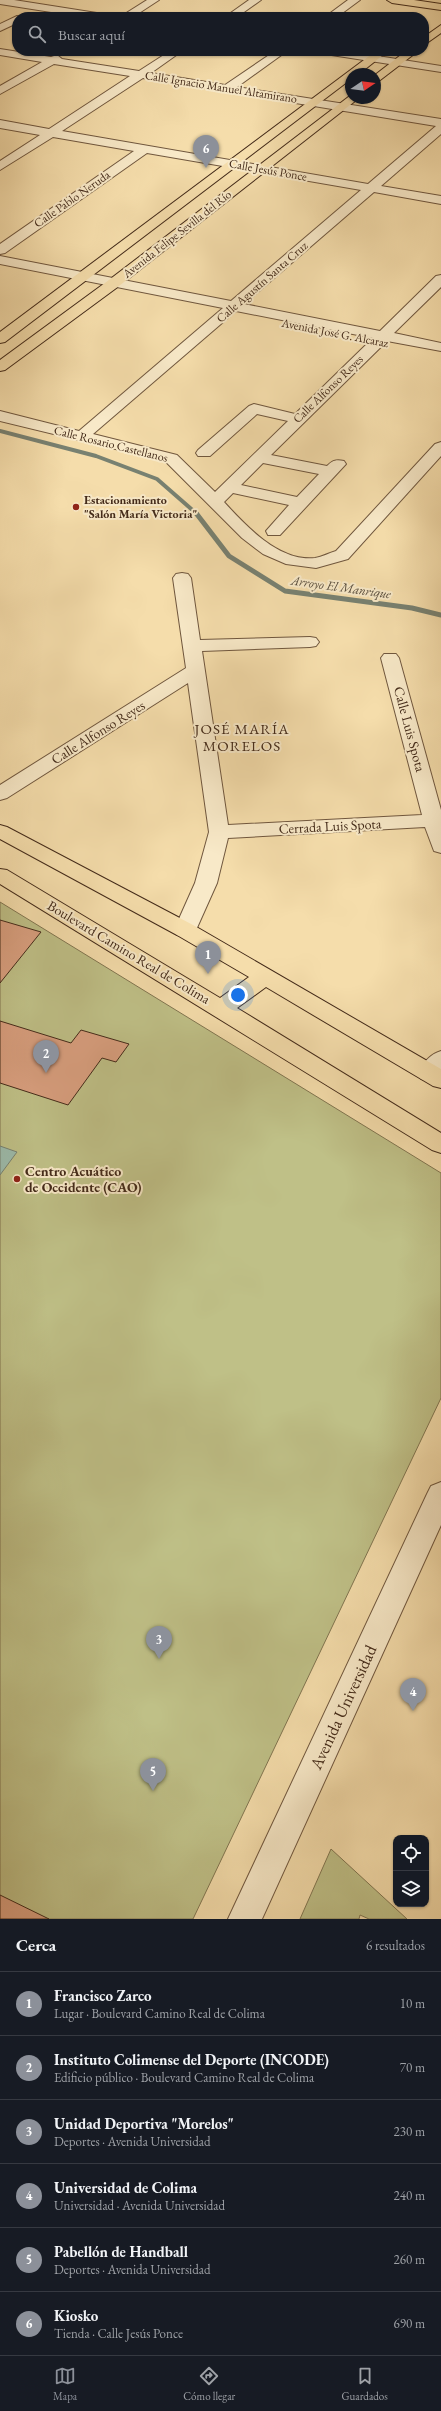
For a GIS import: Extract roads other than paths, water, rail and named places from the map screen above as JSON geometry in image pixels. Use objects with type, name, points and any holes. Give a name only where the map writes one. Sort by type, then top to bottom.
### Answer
[{"type":"main road","points":[[392,0],[440,4]]},
{"type":"main road","points":[[429,14],[440,4]]},
{"type":"main road","points":[[429,38],[441,28]]},
{"type":"main road","name":"Avenida Felipe Sevilla del Río","points":[[359,68],[376,56]]},
{"type":"main road","points":[[381,76],[407,56]]},
{"type":"main road","name":"Avenida Felipe Sevilla del Río","points":[[0,339],[345,78]]},
{"type":"main road","name":"Avenida Felipe Sevilla del Río","points":[[0,367],[114,283],[345,104]]},
{"type":"main road","points":[[0,832],[185,930],[263,978],[437,1071]]},
{"type":"main road","name":"Boulevard Camino Real de Colima","points":[[0,875],[221,1008],[441,1144]]},
{"type":"main road","points":[[221,1008],[263,978]]},
{"type":"street","points":[[134,12],[154,0]]},
{"type":"street","points":[[238,12],[256,0]]},
{"type":"street","points":[[337,12],[355,0]]},
{"type":"street","points":[[0,1],[70,12]]},
{"type":"street","points":[[29,12],[38,7]]},
{"type":"street","points":[[0,28],[12,22]]},
{"type":"street","name":"Calle Ignacio Manuel Altamirano","points":[[0,52],[12,54]]},
{"type":"street","name":"Calle Ignacio Manuel Altamirano","points":[[26,56],[441,124]]},
{"type":"street","points":[[0,91],[59,56]]},
{"type":"street","points":[[0,166],[169,56]]},
{"type":"street","points":[[228,88],[275,56]]},
{"type":"street","points":[[359,56],[441,69]]},
{"type":"street","name":"Calle Jesús Ponce","points":[[0,124],[441,200]]},
{"type":"street","name":"Calle Agustín Santa Cruz","points":[[82,436],[441,128]]},
{"type":"street","name":"Calle Pablo Neruda","points":[[0,250],[145,149]]},
{"type":"street","name":"Avenida José G. Alcaraz","points":[[0,260],[208,301],[231,309],[380,338],[441,347]]},
{"type":"street","name":"Calle Alfonso Reyes","points":[[216,500],[441,279]]},
{"type":"street","name":"Avenida José G. Alcaraz","points":[[380,338],[441,354]]},
{"type":"street","points":[[204,453],[254,409],[299,418]]},
{"type":"street","name":"Calle Rosario Castellanos","points":[[0,416],[171,458],[188,471],[204,491],[216,500],[238,524],[268,551],[284,559],[305,564],[328,562],[342,555],[441,447]]},
{"type":"street","points":[[259,457],[334,468],[274,532]]},
{"type":"street","points":[[229,487],[301,503]]},
{"type":"street","points":[[182,578],[219,832],[206,883],[185,930]]},
{"type":"street","points":[[192,646],[310,642]]},
{"type":"street","name":"Calle Luis Spota","points":[[390,658],[438,820],[441,847]]},
{"type":"street","name":"Calle Alfonso Reyes","points":[[0,794],[195,670]]},
{"type":"street","name":"Cerrada Luis Spota","points":[[219,832],[438,820]]},
{"type":"street","name":"Avenida Universidad","points":[[245,1919],[441,1494]]},
{"type":"waterway","name":"Arroyo El Manrique","points":[[0,431],[96,456],[157,479],[196,513]]},
{"type":"waterway","name":"Arroyo El Manrique","points":[[196,513],[229,556],[285,591],[412,608],[441,615]]},
{"type":"place","name":"Kiosko","points":[[206,168]]},
{"type":"place","name":"Estacionamiento \"Salón María Victoria\"","points":[[76,507]]},
{"type":"place","name":"Francisco Zarco","points":[[208,974]]},
{"type":"place","name":"Instituto Colimense del Deporte (INCODE)","points":[[46,1073]]},
{"type":"place","name":"Centro Acuático de Occidente (CAO)","points":[[17,1179]]},
{"type":"place","name":"Unidad Deportiva \"Morelos\"","points":[[159,1659]]},
{"type":"place","name":"Universidad de Colima","points":[[413,1711]]},
{"type":"place","name":"Pabellón de Handball","points":[[153,1791]]},
{"type":"district","name":"JOSÉ MARÍA MORELOS","points":[[242,736]]}]
